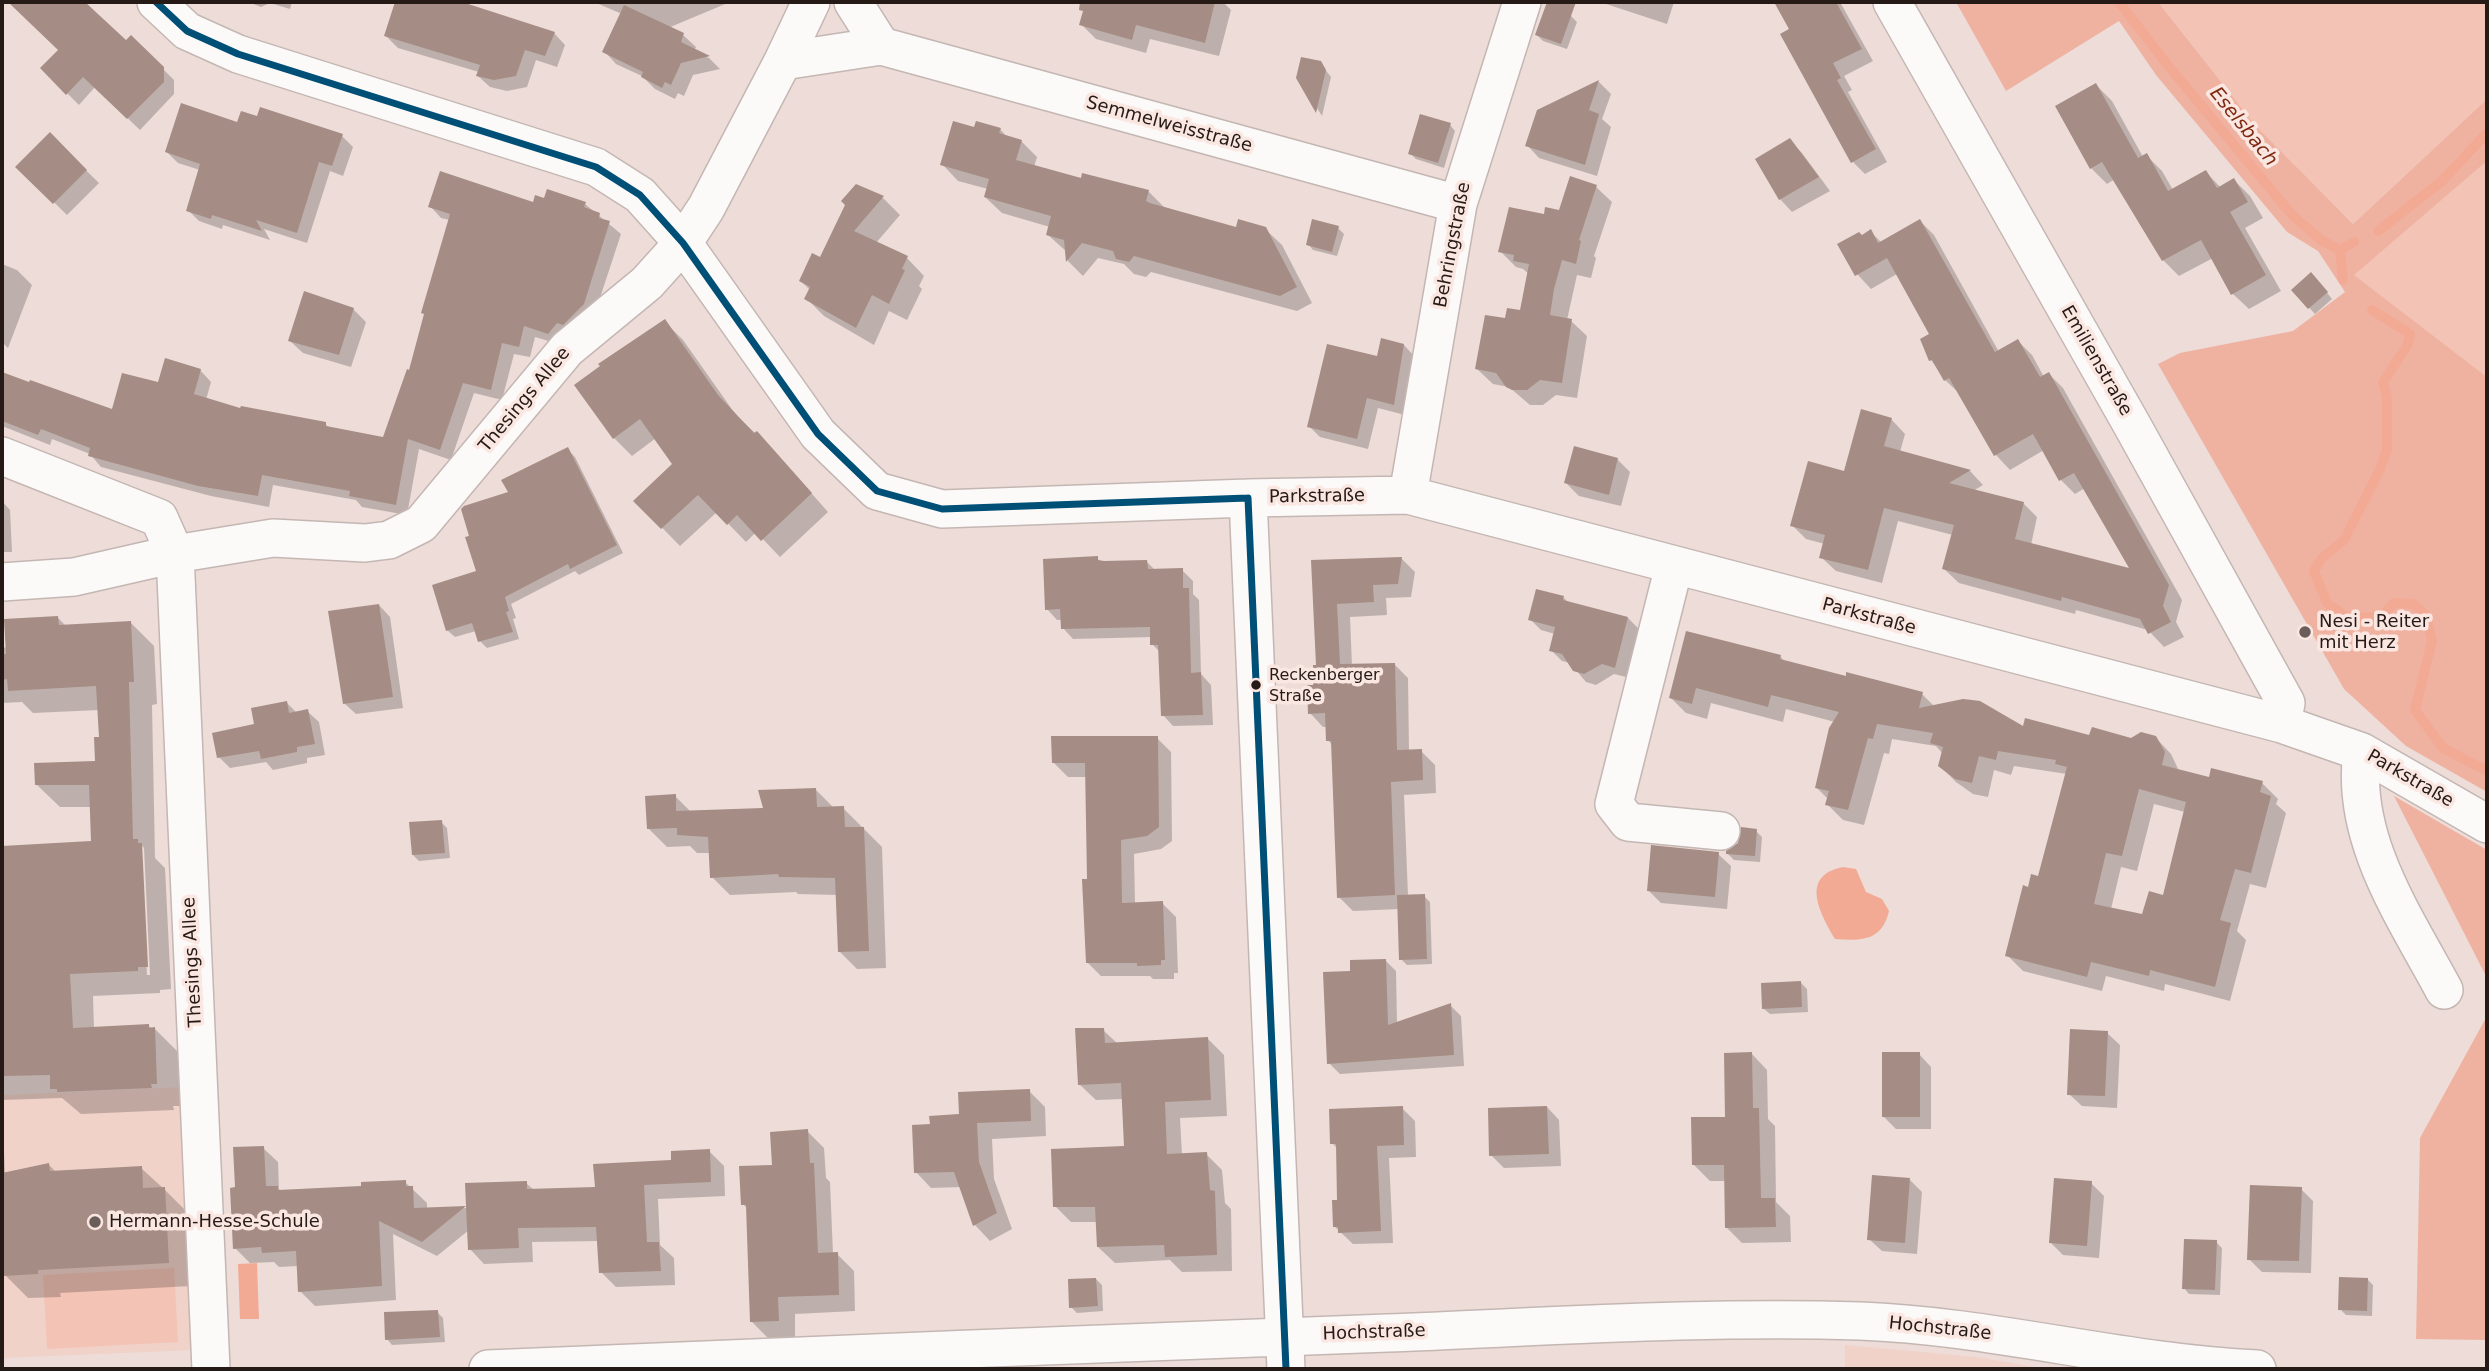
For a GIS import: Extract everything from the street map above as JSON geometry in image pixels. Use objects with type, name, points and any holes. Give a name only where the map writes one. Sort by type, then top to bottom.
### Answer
[{"type":"street","name":"Parkstraße","points":[[156,2],[187,31],[238,54],[596,167],[639,195],[683,243],[818,434],[877,491],[942,509],[1408,495],[2282,724],[2362,752],[2487,824]]},
{"type":"street","name":"Thesings Allee","points":[[2,582],[74,577],[175,554],[273,538],[365,543],[389,540],[421,524],[566,349],[647,283],[683,243],[706,208],[811,2]]},
{"type":"street","points":[[853,2],[881,46]]},
{"type":"street","name":"Behringstraße","points":[[1408,495],[1458,204],[1522,2]]},
{"type":"street","name":"Emilienstraße","points":[[1892,2],[2286,703],[2282,724]]},
{"type":"street","name":"Semmelweisstraße","points":[[783,61],[881,46],[1458,204]]},
{"type":"street","points":[[2,456],[159,518],[175,554]]},
{"type":"street","points":[[1248,498],[1285,1353]]},
{"type":"street","name":"Thesings Allee","points":[[175,554],[211,1369]]},
{"type":"street","points":[[1674,566],[1614,804],[1628,822],[1721,831]]},
{"type":"street","points":[[2362,752],[2359,779],[2363,814],[2378,865],[2444,990]]},
{"type":"street","name":"Hochstraße","points":[[488,1369],[1285,1353],[1773,1319],[1862,1322],[1962,1330],[2165,1365],[2257,1369]]},
{"type":"shaded area","points":[[1956,2],[2158,2],[2256,126],[2353,224],[2487,99],[2487,161],[2354,275],[2487,377],[2487,792],[2406,746],[2344,689],[2158,364],[2180,353],[2293,331],[2345,292],[2318,251],[2287,232],[2156,75],[2119,21],[2006,91]]},
{"type":"shaded area","points":[[2158,2],[2487,2],[2487,99],[2353,224],[2256,126]]},
{"type":"shaded area","points":[[2487,161],[2487,377],[2353,275]]},
{"type":"shaded area","points":[[2394,796],[2487,850],[2487,978]]},
{"type":"shaded area","points":[[1843,867],[1856,869],[1866,892],[1882,899],[1889,911],[1881,928],[1870,937],[1835,939],[1819,907],[1817,887],[1821,878]]},
{"type":"shaded area","points":[[2487,1016],[2487,1340],[2416,1339],[2420,1138]]},
{"type":"shaded area","name":"Hermann-Hesse-Schule","points":[[181,1087],[194,1350],[2,1358],[2,1095]]},
{"type":"shaded area","points":[[257,1263],[259,1319],[240,1319],[238,1264]]},
{"type":"shaded area","points":[[174,1268],[178,1342],[47,1349],[43,1275]]},
{"type":"shaded area","points":[[1845,1345],[1976,1357],[2047,1369],[1845,1369]]},
{"type":"building","points":[[8,2],[85,2],[126,40],[131,35],[164,67],[164,82],[127,119],[83,77],[66,95],[40,68],[58,50]]},
{"type":"building","points":[[395,2],[462,2],[555,32],[545,56],[525,50],[516,76],[494,80],[476,76],[480,65],[384,36]]},
{"type":"building","points":[[1080,2],[1215,2],[1205,43],[1136,25],[1132,40],[1079,25],[1083,11],[1079,10]]},
{"type":"building","points":[[1547,2],[1576,2],[1561,44],[1535,35]]},
{"type":"building","points":[[1774,2],[1836,2],[1862,49],[1833,63],[1841,78],[1837,80],[1876,149],[1851,163],[1780,34],[1789,29]]},
{"type":"building","points":[[624,5],[684,33],[681,42],[710,56],[681,63],[671,85],[665,82],[662,88],[641,77],[643,72],[602,52]]},
{"type":"building","points":[[1301,57],[1321,61],[1326,70],[1316,113],[1296,78]]},
{"type":"building","points":[[1599,80],[1589,110],[1599,114],[1585,165],[1525,146],[1537,110]]},
{"type":"building","points":[[2096,83],[2138,158],[2147,153],[2168,191],[2206,170],[2217,188],[2234,178],[2248,202],[2230,212],[2266,275],[2231,295],[2201,240],[2162,261],[2102,162],[2090,169],[2055,106]]},
{"type":"building","points":[[181,103],[237,122],[241,111],[257,116],[260,107],[343,134],[332,166],[319,162],[297,233],[256,220],[262,231],[212,215],[211,219],[186,211],[200,164],[165,152]]},
{"type":"building","points":[[1420,114],[1451,123],[1438,163],[1408,154]]},
{"type":"building","points":[[953,121],[974,127],[976,121],[1001,128],[999,133],[1022,140],[1016,160],[1081,178],[1082,173],[1149,190],[1146,201],[1150,203],[1236,227],[1238,219],[1266,227],[1297,287],[1280,296],[1134,256],[1129,262],[1116,259],[1113,251],[1082,243],[1066,262],[1064,240],[1046,235],[1051,216],[984,197],[989,179],[940,165]]},
{"type":"building","points":[[50,132],[87,170],[53,204],[15,167]]},
{"type":"building","points":[[1790,138],[1819,177],[1779,200],[1755,159]]},
{"type":"building","points":[[440,171],[533,202],[535,195],[544,198],[547,189],[586,202],[584,207],[600,213],[599,218],[610,221],[584,304],[563,325],[557,323],[548,334],[524,326],[519,347],[502,343],[491,390],[463,383],[440,450],[408,439],[396,505],[349,496],[350,491],[262,475],[258,496],[198,486],[88,456],[90,448],[41,429],[38,435],[2,421],[2,372],[112,409],[122,373],[158,382],[165,358],[201,369],[194,394],[240,408],[241,406],[326,422],[326,426],[383,437],[407,369],[409,370],[424,314],[421,313],[450,214],[428,207]]},
{"type":"building","points":[[1570,176],[1597,185],[1579,240],[1581,241],[1576,264],[1562,260],[1554,289],[1550,315],[1572,319],[1562,383],[1540,380],[1527,390],[1512,390],[1506,387],[1496,373],[1475,369],[1485,315],[1505,318],[1507,308],[1520,310],[1529,264],[1513,261],[1514,255],[1498,252],[1509,207],[1544,214],[1545,207],[1559,210]]},
{"type":"building","points":[[856,184],[884,196],[854,231],[908,256],[902,269],[905,270],[889,304],[872,295],[856,328],[804,299],[810,287],[799,281],[812,253],[820,257],[845,205],[841,201]]},
{"type":"building","points":[[1312,219],[1339,226],[1332,252],[1306,245]]},
{"type":"building","points":[[1920,219],[1995,352],[2018,339],[2040,377],[2049,372],[2169,585],[2163,606],[2171,622],[2148,634],[2140,619],[2062,597],[2061,601],[1942,569],[1954,525],[1884,508],[1868,570],[1819,558],[1825,535],[1790,526],[1808,461],[1844,471],[1861,409],[1892,418],[1884,446],[1971,470],[1949,483],[2024,502],[2015,539],[2129,568],[2074,473],[2059,481],[2033,434],[1994,456],[1949,378],[1944,381],[1932,360],[1929,361],[1920,339],[1929,334],[1887,258],[1855,276],[1837,244],[1871,229],[1878,243]]},
{"type":"building","points":[[2311,272],[2328,292],[2308,309],[2291,290]]},
{"type":"building","points":[[304,291],[354,308],[339,355],[288,341]]},
{"type":"building","points":[[665,319],[718,395],[754,433],[757,431],[812,493],[761,541],[737,515],[727,525],[698,495],[661,529],[633,501],[672,464],[640,419],[613,439],[574,385],[600,366],[598,364]]},
{"type":"building","points":[[1381,338],[1404,344],[1394,405],[1367,398],[1357,439],[1307,427],[1327,344],[1377,356]]},
{"type":"building","points":[[1574,446],[1618,458],[1609,495],[1564,483]]},
{"type":"building","points":[[568,447],[617,545],[570,569],[568,564],[505,597],[509,611],[506,612],[513,632],[478,642],[472,623],[446,631],[432,585],[476,571],[465,537],[469,536],[461,509],[508,492],[501,480]]},
{"type":"building","points":[[1098,556],[1098,560],[1104,561],[1147,560],[1148,569],[1183,568],[1183,588],[1189,588],[1191,673],[1201,672],[1203,715],[1161,716],[1158,645],[1150,645],[1150,627],[1061,629],[1060,609],[1045,610],[1043,559]]},
{"type":"building","points":[[1402,557],[1398,584],[1373,585],[1374,602],[1337,604],[1340,664],[1395,663],[1397,750],[1422,749],[1423,780],[1391,782],[1395,895],[1337,898],[1331,741],[1326,741],[1325,713],[1308,714],[1307,685],[1313,685],[1313,665],[1316,665],[1311,560]]},
{"type":"building","points":[[1536,589],[1564,596],[1563,600],[1628,617],[1615,668],[1602,664],[1584,674],[1573,671],[1562,654],[1549,651],[1555,627],[1528,620]]},
{"type":"building","points":[[379,604],[393,697],[343,704],[328,611]]},
{"type":"building","points":[[58,616],[59,625],[131,621],[134,682],[129,682],[133,839],[142,843],[148,967],[138,967],[138,971],[70,974],[73,1028],[149,1024],[149,1028],[155,1027],[157,1084],[151,1084],[152,1088],[57,1092],[57,1089],[50,1089],[50,1075],[4,1076],[2,1073],[2,846],[91,841],[89,785],[35,785],[34,763],[95,761],[94,737],[99,737],[96,686],[8,691],[7,679],[2,680],[2,654],[6,654],[4,619]]},
{"type":"building","points":[[1686,631],[1781,655],[1780,659],[1846,676],[1846,672],[1923,692],[1919,708],[1963,699],[1980,701],[2023,726],[2025,718],[2089,735],[2092,727],[2131,738],[2141,732],[2156,736],[2165,752],[2162,765],[2209,777],[2211,768],[2263,781],[2260,792],[2271,796],[2251,873],[2235,869],[2220,920],[2231,923],[2215,987],[2150,970],[2149,976],[2091,962],[2087,977],[2005,956],[2023,885],[2028,887],[2031,874],[2038,876],[2067,767],[2055,764],[2056,760],[1998,751],[1996,760],[1979,756],[1972,783],[1955,779],[1938,766],[1943,747],[1930,743],[1933,733],[1877,724],[1873,739],[1868,738],[1848,810],[1825,805],[1829,791],[1815,788],[1829,728],[1839,712],[1771,695],[1768,707],[1696,688],[1692,704],[1669,698]],"holes":[[[2139,789],[2186,802],[2163,895],[2149,891],[2142,914],[2094,904],[2106,853],[2122,856]]]},
{"type":"building","points":[[287,701],[289,713],[308,709],[315,744],[297,747],[297,752],[261,759],[259,751],[217,758],[212,733],[254,724],[251,708]]},
{"type":"building","points":[[1051,736],[1158,736],[1159,827],[1147,836],[1121,840],[1122,903],[1163,901],[1165,960],[1161,960],[1161,965],[1086,963],[1082,879],[1087,879],[1085,763],[1052,763]]},
{"type":"building","points":[[816,788],[817,807],[844,806],[845,827],[864,827],[869,951],[838,952],[835,878],[779,877],[778,874],[710,878],[708,837],[677,835],[677,828],[647,829],[645,796],[676,794],[676,811],[763,808],[758,790]]},
{"type":"building","points":[[442,820],[445,853],[412,855],[409,822]]},
{"type":"building","points":[[1741,827],[1757,829],[1755,856],[1726,854],[1726,851],[1738,843]]},
{"type":"building","points":[[1651,845],[1719,852],[1715,897],[1647,891]]},
{"type":"building","points":[[1425,894],[1427,959],[1399,960],[1397,895]]},
{"type":"building","points":[[1386,959],[1388,1025],[1451,1003],[1454,1055],[1327,1064],[1323,972],[1350,971],[1350,960]]},
{"type":"building","points":[[1801,981],[1802,1007],[1762,1009],[1761,983]]},
{"type":"building","points":[[1075,1028],[1104,1028],[1105,1043],[1208,1037],[1211,1100],[1165,1102],[1167,1154],[1207,1152],[1210,1190],[1215,1191],[1217,1255],[1165,1257],[1164,1245],[1097,1247],[1095,1207],[1053,1207],[1051,1149],[1124,1146],[1121,1083],[1078,1085]]},
{"type":"building","points":[[2070,1029],[2108,1031],[2105,1096],[2067,1095]]},
{"type":"building","points":[[1752,1052],[1753,1108],[1759,1108],[1761,1198],[1775,1198],[1776,1227],[1725,1228],[1724,1165],[1692,1165],[1691,1117],[1725,1117],[1724,1053]]},
{"type":"building","points":[[1882,1052],[1920,1052],[1920,1117],[1882,1117]]},
{"type":"building","points":[[1030,1089],[1031,1121],[977,1123],[979,1162],[997,1213],[973,1226],[954,1172],[914,1173],[912,1125],[930,1124],[929,1116],[959,1114],[958,1092]]},
{"type":"building","points":[[1403,1106],[1404,1145],[1377,1146],[1381,1231],[1338,1233],[1338,1227],[1333,1227],[1332,1200],[1337,1200],[1336,1144],[1330,1144],[1329,1109]]},
{"type":"building","points":[[1547,1106],[1549,1154],[1489,1156],[1488,1108]]},
{"type":"building","points":[[808,1129],[810,1163],[814,1163],[818,1253],[838,1252],[839,1295],[778,1297],[779,1321],[750,1322],[746,1205],[741,1205],[739,1166],[772,1165],[770,1132]]},
{"type":"building","points":[[264,1146],[266,1186],[278,1186],[278,1190],[361,1186],[361,1182],[406,1180],[406,1186],[413,1186],[414,1208],[466,1206],[422,1242],[379,1221],[382,1286],[298,1292],[296,1251],[262,1253],[261,1247],[233,1249],[230,1188],[235,1187],[233,1147]]},
{"type":"building","points":[[710,1149],[711,1182],[644,1185],[647,1242],[659,1242],[661,1271],[599,1273],[596,1227],[518,1228],[519,1248],[468,1250],[465,1183],[527,1181],[527,1189],[595,1187],[593,1164],[671,1160],[671,1151]]},
{"type":"building","points":[[49,1163],[50,1171],[142,1166],[143,1188],[165,1187],[169,1263],[38,1270],[38,1274],[3,1276],[2,1173]]},
{"type":"building","points":[[1872,1175],[1910,1178],[1905,1243],[1867,1240]]},
{"type":"building","points":[[2054,1178],[2092,1181],[2087,1246],[2049,1243]]},
{"type":"building","points":[[2250,1185],[2302,1187],[2299,1261],[2247,1260]]},
{"type":"building","points":[[2184,1239],[2217,1240],[2215,1290],[2182,1289]]},
{"type":"building","points":[[2339,1277],[2368,1278],[2367,1311],[2338,1310]]},
{"type":"building","points":[[1096,1278],[1098,1306],[1069,1308],[1068,1279]]},
{"type":"building","points":[[438,1310],[440,1337],[385,1340],[384,1312]]},
{"type":"waterway","name":"Eselsbach","points":[[2119,2],[2292,215],[2321,240],[2340,250],[2354,242]]},
{"type":"waterway","name":"Eselsbach","points":[[2378,231],[2441,182],[2487,133]]},
{"type":"waterway","points":[[2340,250],[2343,280]]},
{"type":"waterway","points":[[2372,310],[2410,334],[2408,344],[2383,382],[2387,397],[2387,450],[2344,540],[2322,558],[2314,571],[2327,603],[2350,619],[2382,616],[2394,603],[2413,604],[2426,615],[2432,641],[2415,710],[2443,748],[2487,771]]},
{"type":"transit line","points":[[156,2],[187,31],[238,54],[596,167],[640,195],[683,243],[818,434],[877,491],[942,509],[1248,498]]},
{"type":"transit line","points":[[1248,498],[1286,1369]]},
{"type":"place","name":"Nesi - Reiter mit Herz","points":[[2305,632]]},
{"type":"place","name":"Reckenberger Straße","points":[[1256,685]]},
{"type":"place","name":"Hermann-Hesse-Schule","points":[[95,1222]]}]
